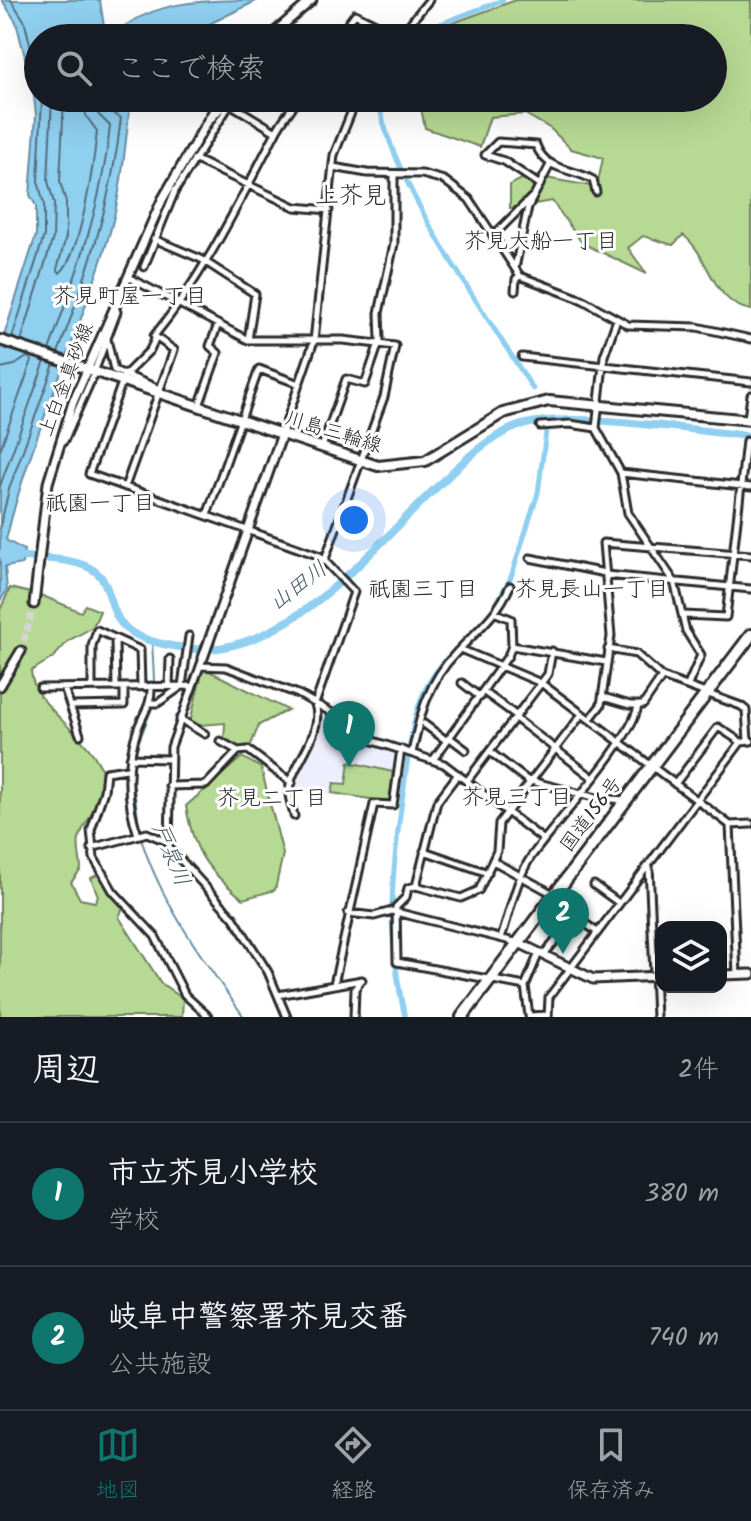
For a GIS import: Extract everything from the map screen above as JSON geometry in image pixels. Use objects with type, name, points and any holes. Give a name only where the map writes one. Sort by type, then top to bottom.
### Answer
[{"type":"highway","name":"国道156号","points":[[462,1017],[751,635]]},
{"type":"main road","points":[[284,24],[312,0]]},
{"type":"main road","name":"上白金真砂線","points":[[34,604],[53,464],[82,367],[130,278],[162,200],[203,128],[217,112]]},
{"type":"main road","name":"川島三輪線","points":[[0,340],[160,391],[361,461],[397,467],[425,461],[503,413],[535,403],[597,405],[749,420]]},
{"type":"main road","points":[[201,662],[282,434]]},
{"type":"main road","points":[[0,686],[21,651]]},
{"type":"main road","points":[[519,943],[593,979],[655,976]]},
{"type":"main road","points":[[727,975],[751,974]]},
{"type":"street","points":[[409,24],[428,1],[436,0]]},
{"type":"street","points":[[348,24],[355,14],[374,24]]},
{"type":"street","points":[[144,267],[154,239],[221,112]]},
{"type":"street","points":[[246,112],[276,132]]},
{"type":"street","points":[[124,375],[150,350],[207,262],[290,112]]},
{"type":"street","points":[[282,434],[314,341],[333,167],[339,138],[351,112]]},
{"type":"street","points":[[540,185],[504,161],[485,155],[498,142],[531,144],[567,173],[588,176],[593,180],[596,192]]},
{"type":"street","points":[[194,159],[295,207],[329,210]]},
{"type":"street","points":[[493,236],[533,196],[551,163]]},
{"type":"street","points":[[333,167],[432,176],[458,188],[520,276],[583,300],[617,319],[638,327],[697,327],[751,339]]},
{"type":"street","points":[[322,448],[346,379],[365,384],[379,344],[379,313],[394,244],[394,174]]},
{"type":"street","points":[[515,268],[533,196]]},
{"type":"street","points":[[154,239],[207,262],[255,294],[248,340]]},
{"type":"street","points":[[515,291],[516,279],[520,276]]},
{"type":"street","points":[[130,278],[217,327],[248,340],[395,346],[394,362],[325,559]]},
{"type":"street","points":[[96,367],[117,312],[114,306]]},
{"type":"street","points":[[617,319],[603,366],[596,427],[621,473],[624,505],[674,581],[686,631],[701,655],[688,685]]},
{"type":"street","points":[[199,406],[218,353],[210,346],[217,327]]},
{"type":"street","points":[[125,487],[174,350],[156,337]]},
{"type":"street","points":[[107,339],[114,370],[160,391]]},
{"type":"street","points":[[522,357],[751,382]]},
{"type":"street","points":[[207,515],[259,369],[299,384]]},
{"type":"street","points":[[53,464],[93,376]]},
{"type":"street","points":[[121,385],[89,474],[325,559],[354,595],[315,704],[317,718],[312,734],[289,791],[294,816]]},
{"type":"street","points":[[749,420],[751,395]]},
{"type":"street","points":[[540,426],[570,424],[596,427]]},
{"type":"street","points":[[684,615],[726,617],[746,441]]},
{"type":"street","points":[[621,473],[751,487]]},
{"type":"street","points":[[590,719],[603,697],[612,622],[603,543],[650,544],[751,555]]},
{"type":"street","points":[[530,558],[606,574],[751,589]]},
{"type":"street","points":[[412,753],[424,699],[460,649],[496,613],[510,586]]},
{"type":"street","points":[[433,760],[502,667],[512,646],[511,619],[496,613]]},
{"type":"street","points":[[92,687],[92,646],[97,630],[140,650],[141,687]]},
{"type":"street","points":[[182,686],[189,638]]},
{"type":"street","points":[[115,641],[116,687]]},
{"type":"street","points":[[512,646],[606,662]]},
{"type":"street","points":[[460,649],[541,683],[730,825],[751,824]]},
{"type":"street","points":[[597,932],[575,916],[542,954],[525,986],[528,1017],[548,1016],[549,997],[696,801],[747,741],[746,710],[662,677],[636,654],[608,649]]},
{"type":"street","points":[[467,781],[548,674],[552,651]]},
{"type":"street","points":[[169,686],[170,659]]},
{"type":"street","points":[[287,1017],[268,972],[233,917],[173,853],[168,842],[170,759],[180,719],[201,662],[226,667],[298,694],[345,720],[361,737],[433,760],[458,774],[544,840]]},
{"type":"street","points":[[603,697],[638,706],[645,703],[662,677]]},
{"type":"street","points":[[462,683],[516,717],[592,777]]},
{"type":"street","points":[[154,686],[154,703]]},
{"type":"street","points":[[140,834],[127,769],[138,728],[154,703],[182,686]]},
{"type":"street","points":[[40,688],[193,686]]},
{"type":"street","points":[[70,706],[124,705],[124,687]]},
{"type":"street","points":[[64,688],[80,735]]},
{"type":"street","points":[[501,938],[522,879],[544,840],[619,742],[636,717],[638,706]]},
{"type":"street","points":[[525,986],[397,962],[392,912],[408,888],[416,886],[461,898],[470,897],[479,890],[497,851],[496,829],[582,714]]},
{"type":"street","points":[[180,719],[205,734]]},
{"type":"street","points":[[424,724],[466,750]]},
{"type":"street","points":[[675,784],[718,727],[747,741]]},
{"type":"street","points":[[220,741],[256,756],[292,783]]},
{"type":"street","points":[[334,984],[374,804],[393,805],[401,749]]},
{"type":"street","points":[[169,786],[206,785],[238,751]]},
{"type":"street","points":[[490,752],[531,782],[579,794],[626,800]]},
{"type":"street","points":[[130,758],[170,759]]},
{"type":"street","points":[[127,769],[106,772],[104,791],[91,830],[91,848],[108,884],[155,936],[185,995],[209,1017]]},
{"type":"street","points":[[416,886],[437,802],[458,774]]},
{"type":"street","points":[[730,825],[737,975]]},
{"type":"street","points":[[91,848],[140,834],[168,842]]},
{"type":"street","points":[[424,851],[488,873]]},
{"type":"street","points":[[493,861],[555,895]]},
{"type":"street","points":[[649,865],[655,939]]},
{"type":"street","points":[[594,885],[619,903]]},
{"type":"street","points":[[348,913],[374,916],[392,912],[519,943]]},
{"type":"street","points":[[278,995],[362,980],[355,989],[354,1017]]},
{"type":"street","points":[[656,1017],[657,993]]},
{"type":"shaded area","points":[[321,712],[344,722],[358,739],[398,754],[392,803],[292,791]]},
{"type":"green space","points":[[516,0],[751,0],[751,310],[727,298],[683,235],[673,245],[643,236],[628,248],[647,274],[582,243],[552,201],[510,208],[510,185],[529,175],[597,187],[603,158],[571,149],[551,129],[525,114],[490,117],[480,147],[425,128],[422,112],[727,112],[727,24],[450,24]]},
{"type":"green space","points":[[10,588],[43,596],[81,612],[85,605],[100,611],[93,627],[68,641],[54,657],[31,671],[34,685],[42,698],[89,749],[104,777],[105,786],[100,802],[79,839],[81,870],[71,882],[80,899],[95,902],[98,896],[91,878],[97,875],[124,905],[119,917],[161,983],[183,999],[182,1017],[0,1017],[0,610]]},
{"type":"green space","points":[[203,668],[288,710],[259,725],[248,752],[224,741],[225,723],[189,726]]},
{"type":"green space","points":[[242,757],[261,768],[283,854],[275,890],[243,899],[204,859],[193,836],[186,806]]},
{"type":"green space","points":[[349,762],[393,772],[390,802],[332,793],[334,783],[346,784]]},
{"type":"water","points":[[2,0],[100,0],[104,24],[24,24],[24,53],[16,22]]},
{"type":"water","points":[[258,0],[209,24],[128,24],[149,13],[183,4]]},
{"type":"water","points":[[36,112],[129,112],[110,232],[16,501],[6,540],[24,550],[22,564],[5,567],[7,590],[0,601],[0,348],[36,235],[36,206],[30,195]]},
{"type":"waterway","points":[[440,24],[503,0]]},
{"type":"waterway","points":[[381,112],[386,132],[420,208],[533,389]]},
{"type":"waterway","name":"山田川","points":[[0,554],[57,559],[90,568],[103,579],[122,624],[146,639],[195,649],[230,646],[265,634],[298,615],[359,565],[466,460],[485,444],[516,427],[538,422],[597,421],[751,436]]},
{"type":"waterway","points":[[493,610],[511,577],[538,493],[546,432]]},
{"type":"waterway","points":[[405,1017],[395,956],[392,902],[410,741],[426,688],[443,663],[470,635]]},
{"type":"waterway","name":"戸泉川","points":[[133,757],[155,700],[152,640]]},
{"type":"waterway","name":"戸泉川","points":[[132,775],[140,832]]},
{"type":"waterway","name":"戸泉川","points":[[141,838],[172,909],[244,1017]]},
{"type":"tunnel","points":[[21,651],[34,604]]},
{"type":"place","name":"市立芥見小学校","points":[[349,767]]},
{"type":"place","name":"岐阜中警察署芥見交番","points":[[563,954]]},
{"type":"district","name":"上芥見","points":[[351,196]]},
{"type":"district","name":"芥見大船一丁目","points":[[541,242]]},
{"type":"district","name":"芥見町屋一丁目","points":[[130,297]]},
{"type":"district","name":"祇園一丁目","points":[[100,504]]},
{"type":"district","name":"祇園三丁目","points":[[423,590]]},
{"type":"district","name":"芥見長山一丁目","points":[[592,590]]},
{"type":"district","name":"芥見三丁目","points":[[517,798]]},
{"type":"district","name":"芥見二丁目","points":[[272,799]]}]
